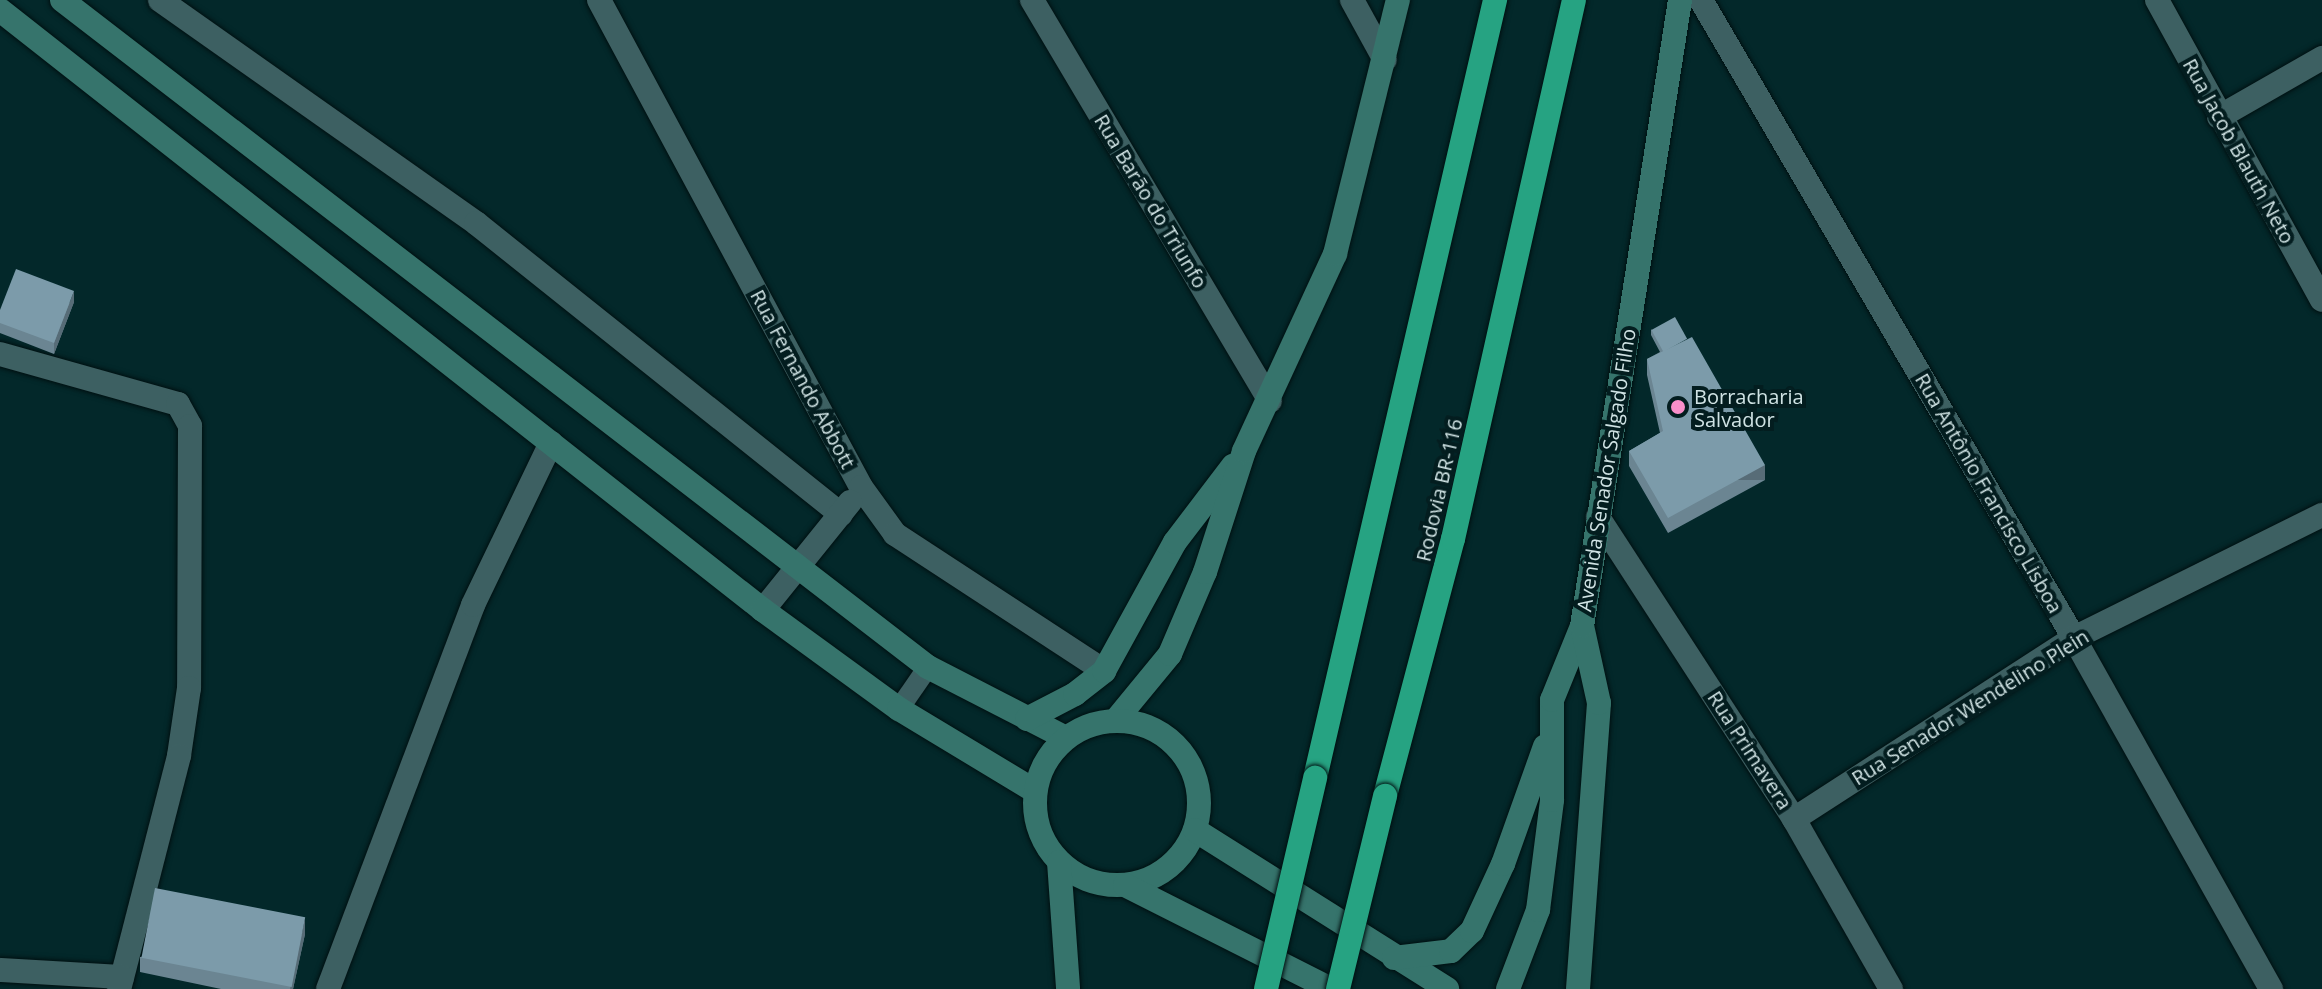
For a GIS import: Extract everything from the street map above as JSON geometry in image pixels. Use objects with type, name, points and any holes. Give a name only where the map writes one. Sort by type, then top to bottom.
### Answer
[{"type":"highway","points":[[1266,989],[1495,0]]},
{"type":"highway","name":"Rodovia BR-116","points":[[1338,989],[1453,539],[1574,0]]},
{"type":"main road","points":[[62,0],[928,667],[1066,738]]},
{"type":"main road","points":[[1115,721],[1170,654],[1205,572],[1244,451],[1270,401],[1335,254],[1398,0]]},
{"type":"main road","name":"Avenida Senador Salgado Filho","points":[[1578,989],[1599,703],[1582,626],[1680,0]]},
{"type":"main road","points":[[0,10],[763,610],[899,709],[1035,791]]},
{"type":"main road","points":[[1027,719],[1075,694],[1104,671],[1175,542],[1244,451]]},
{"type":"main road","points":[[1508,989],[1538,910],[1552,800],[1552,700],[1582,626]]},
{"type":"main road","points":[[1125,885],[1151,879],[1173,864],[1195,830],[1199,793],[1182,752],[1142,725],[1115,721],[1066,738],[1052,753],[1035,791],[1043,841],[1059,862],[1079,876],[1125,885],[1331,989]]},
{"type":"main road","points":[[1394,958],[1451,951],[1472,931],[1503,864],[1550,733]]},
{"type":"main road","points":[[1195,830],[1447,989]]},
{"type":"main road","points":[[1059,862],[1068,989]]},
{"type":"street","points":[[160,0],[476,223],[841,514]]},
{"type":"street","name":"Rua Fernando Abbott","points":[[599,0],[861,487],[895,534],[1104,671]]},
{"type":"street","name":"Rua Barão do Triunfo","points":[[1032,0],[1270,401]]},
{"type":"street","points":[[1352,0],[1385,60]]},
{"type":"street","name":"Rua Antônio Francisco Lisboa","points":[[1701,0],[2074,638],[2271,989]]},
{"type":"street","name":"Rua Jacob Blauth Neto","points":[[2157,0],[2322,300]]},
{"type":"street","points":[[2219,117],[2322,58]]},
{"type":"street","points":[[0,354],[178,404],[190,426],[189,688],[179,756],[120,983],[0,970]]},
{"type":"street","points":[[328,989],[473,605],[551,443]]},
{"type":"street","points":[[763,610],[861,487]]},
{"type":"street","name":"Rua Senador Wendelino Plein","points":[[1794,819],[2074,638],[2322,515]]},
{"type":"street","name":"Rua Primavera","points":[[1598,517],[1794,819],[1891,989]]},
{"type":"lane","points":[[899,709],[928,667]]},
{"type":"building","points":[[16,269],[74,291],[54,343],[0,323],[0,310]]},
{"type":"building","points":[[1675,317],[1687,339],[1664,352],[1651,330]]},
{"type":"building","points":[[1692,337],[1765,465],[1668,518],[1629,451],[1663,431],[1647,359]]},
{"type":"building","points":[[155,888],[305,917],[292,987],[141,958]]},
{"type":"place","name":"Borracharia Salvador","points":[[1678,407]]}]
